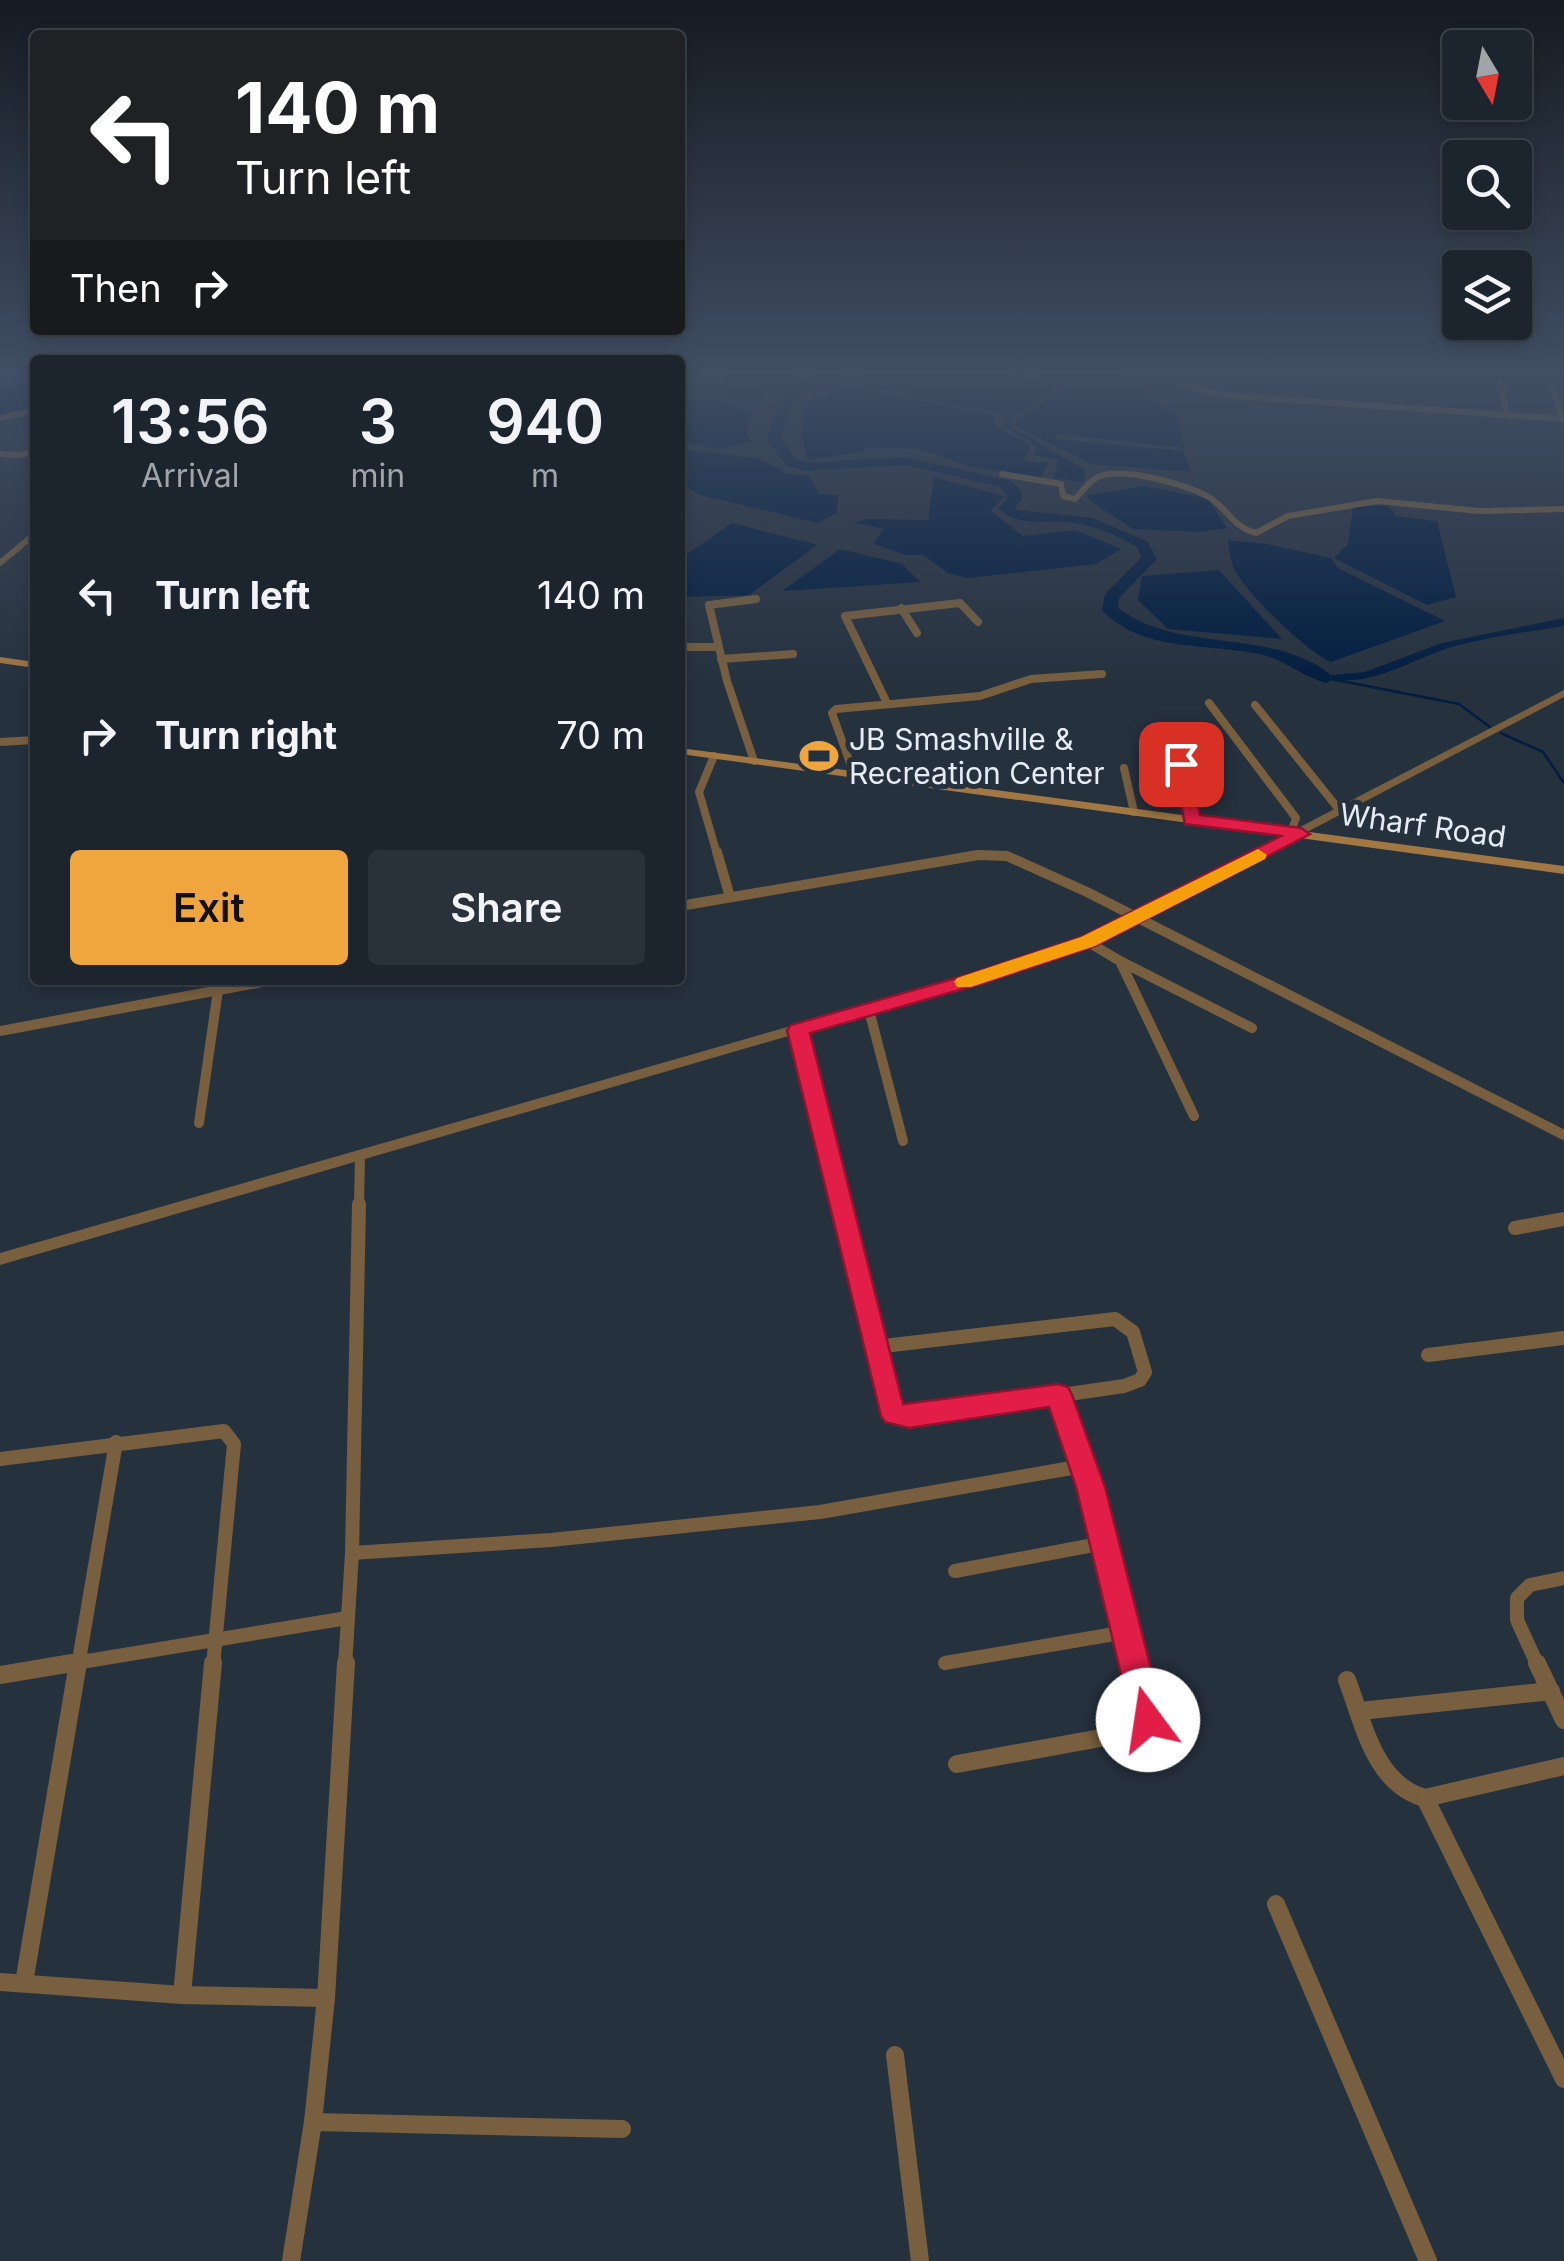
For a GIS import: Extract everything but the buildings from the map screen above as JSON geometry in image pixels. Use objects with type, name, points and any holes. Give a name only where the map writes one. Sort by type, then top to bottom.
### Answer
[{"type":"main road","points":[[0,660],[30,663]]},
{"type":"main road","name":"Wharf Road","points":[[685,752],[1564,870]]},
{"type":"street","points":[[1037,479],[1060,484],[1063,496],[1075,499],[1095,479]]},
{"type":"street","points":[[1132,479],[1167,483],[1208,496],[1237,528],[1256,532],[1288,516],[1377,502],[1480,511],[1564,509]]},
{"type":"street","points":[[0,563],[30,538]]},
{"type":"street","points":[[754,761],[721,660],[709,605],[756,599]]},
{"type":"street","points":[[888,703],[844,618],[853,613],[960,603],[978,622]]},
{"type":"street","points":[[901,608],[917,633]]},
{"type":"street","points":[[685,647],[718,647]]},
{"type":"street","points":[[721,660],[792,654]]},
{"type":"street","points":[[854,774],[832,710],[980,696],[1032,679],[1102,674]]},
{"type":"street","points":[[0,1259],[869,1010],[1088,942],[1564,693]]},
{"type":"street","points":[[1209,703],[1296,818],[1296,833]]},
{"type":"street","points":[[1256,704],[1341,812]]},
{"type":"street","points":[[1176,735],[1192,820]]},
{"type":"street","points":[[0,742],[30,740]]},
{"type":"street","points":[[714,756],[698,792],[730,897]]},
{"type":"street","points":[[1124,768],[1134,812]]},
{"type":"street","points":[[685,905],[998,854],[1135,917],[1564,1136]]},
{"type":"street","points":[[1088,942],[1252,1028]]},
{"type":"street","points":[[1120,961],[1194,1116]]},
{"type":"street","points":[[0,1031],[238,985]]},
{"type":"street","points":[[199,1123],[218,990]]},
{"type":"street","points":[[869,1010],[904,1141]]},
{"type":"street","points":[[798,1030],[874,1347],[889,1405],[900,1416],[1140,1380],[1144,1363],[1130,1326],[1104,1319],[874,1347]]},
{"type":"street","points":[[290,2261],[314,2122],[326,1998],[352,1554],[360,1155]]},
{"type":"street","points":[[1515,1228],[1564,1219]]},
{"type":"street","points":[[1428,1355],[1564,1338]]},
{"type":"street","points":[[957,1764],[1128,1733],[1144,1726],[1148,1712],[1083,1466],[1058,1395]]},
{"type":"street","points":[[0,1459],[211,1430],[231,1436],[232,1464],[182,1995]]},
{"type":"street","points":[[24,1983],[116,1442]]},
{"type":"street","points":[[352,1554],[551,1540],[820,1512],[1083,1466]]},
{"type":"street","points":[[955,1570],[1104,1543]]},
{"type":"street","points":[[1564,1578],[1530,1586],[1517,1598],[1516,1620],[1564,1720]]},
{"type":"street","points":[[0,1675],[347,1618]]},
{"type":"street","points":[[946,1663],[1126,1632]]},
{"type":"street","points":[[1347,1680],[1391,1780],[1402,1792],[1426,1798],[1564,1766]]},
{"type":"street","points":[[1360,1711],[1551,1691]]},
{"type":"street","points":[[1426,1798],[1564,2079]]},
{"type":"street","points":[[1276,1904],[1428,2261]]},
{"type":"street","points":[[0,1982],[182,1995],[326,1998]]},
{"type":"street","points":[[895,2055],[920,2261]]},
{"type":"street","points":[[314,2122],[622,2128]]},
{"type":"water","points":[[685,479],[810,479],[819,494],[838,495],[837,513],[817,523],[700,495],[685,486]]},
{"type":"water","points":[[934,479],[940,479],[1004,496],[991,511],[1023,536],[1075,530],[1121,549],[1096,564],[967,578],[948,573],[923,555],[905,555],[873,543],[884,529],[854,523],[866,519],[928,520]]},
{"type":"water","points":[[1146,486],[1208,499],[1227,528],[1199,532],[1133,529],[1087,495]]},
{"type":"water","points":[[1387,505],[1396,516],[1437,521],[1456,597],[1427,605],[1334,558],[1348,544],[1353,507]]},
{"type":"water","points":[[732,523],[817,545],[749,595],[685,597],[685,556]]},
{"type":"water","points":[[1228,540],[1331,558],[1338,568],[1445,621],[1331,662],[1291,633],[1248,589],[1232,564]]},
{"type":"water","points":[[840,549],[902,564],[920,582],[782,591]]},
{"type":"water","points":[[1219,570],[1282,639],[1168,629],[1138,600],[1142,576]]},
{"type":"water","points":[[1564,618],[1564,626],[1455,646],[1372,677],[1338,680],[1320,676],[1365,672],[1442,643]]},
{"type":"waterway","points":[[982,479],[1006,484],[1015,492],[1015,499],[1005,508],[1012,513],[1093,523],[1143,545],[1149,559],[1111,597],[1110,610],[1126,622],[1165,637],[1269,651],[1326,678]]},
{"type":"waterway","points":[[1326,678],[1459,704],[1490,727]]},
{"type":"waterway","points":[[1501,733],[1543,752],[1564,783]]},
{"type":"slow traffic","points":[[964,982],[1088,942],[1258,855]]},
{"type":"place","name":"JB Smashville & Recreation Center","points":[[819,756]]},
{"type":"route","points":[[1148,1720],[1090,1487],[1058,1395],[909,1416],[895,1414],[890,1408],[798,1030],[977,979],[1088,942],[1301,834],[1192,820],[1181,764]]}]
